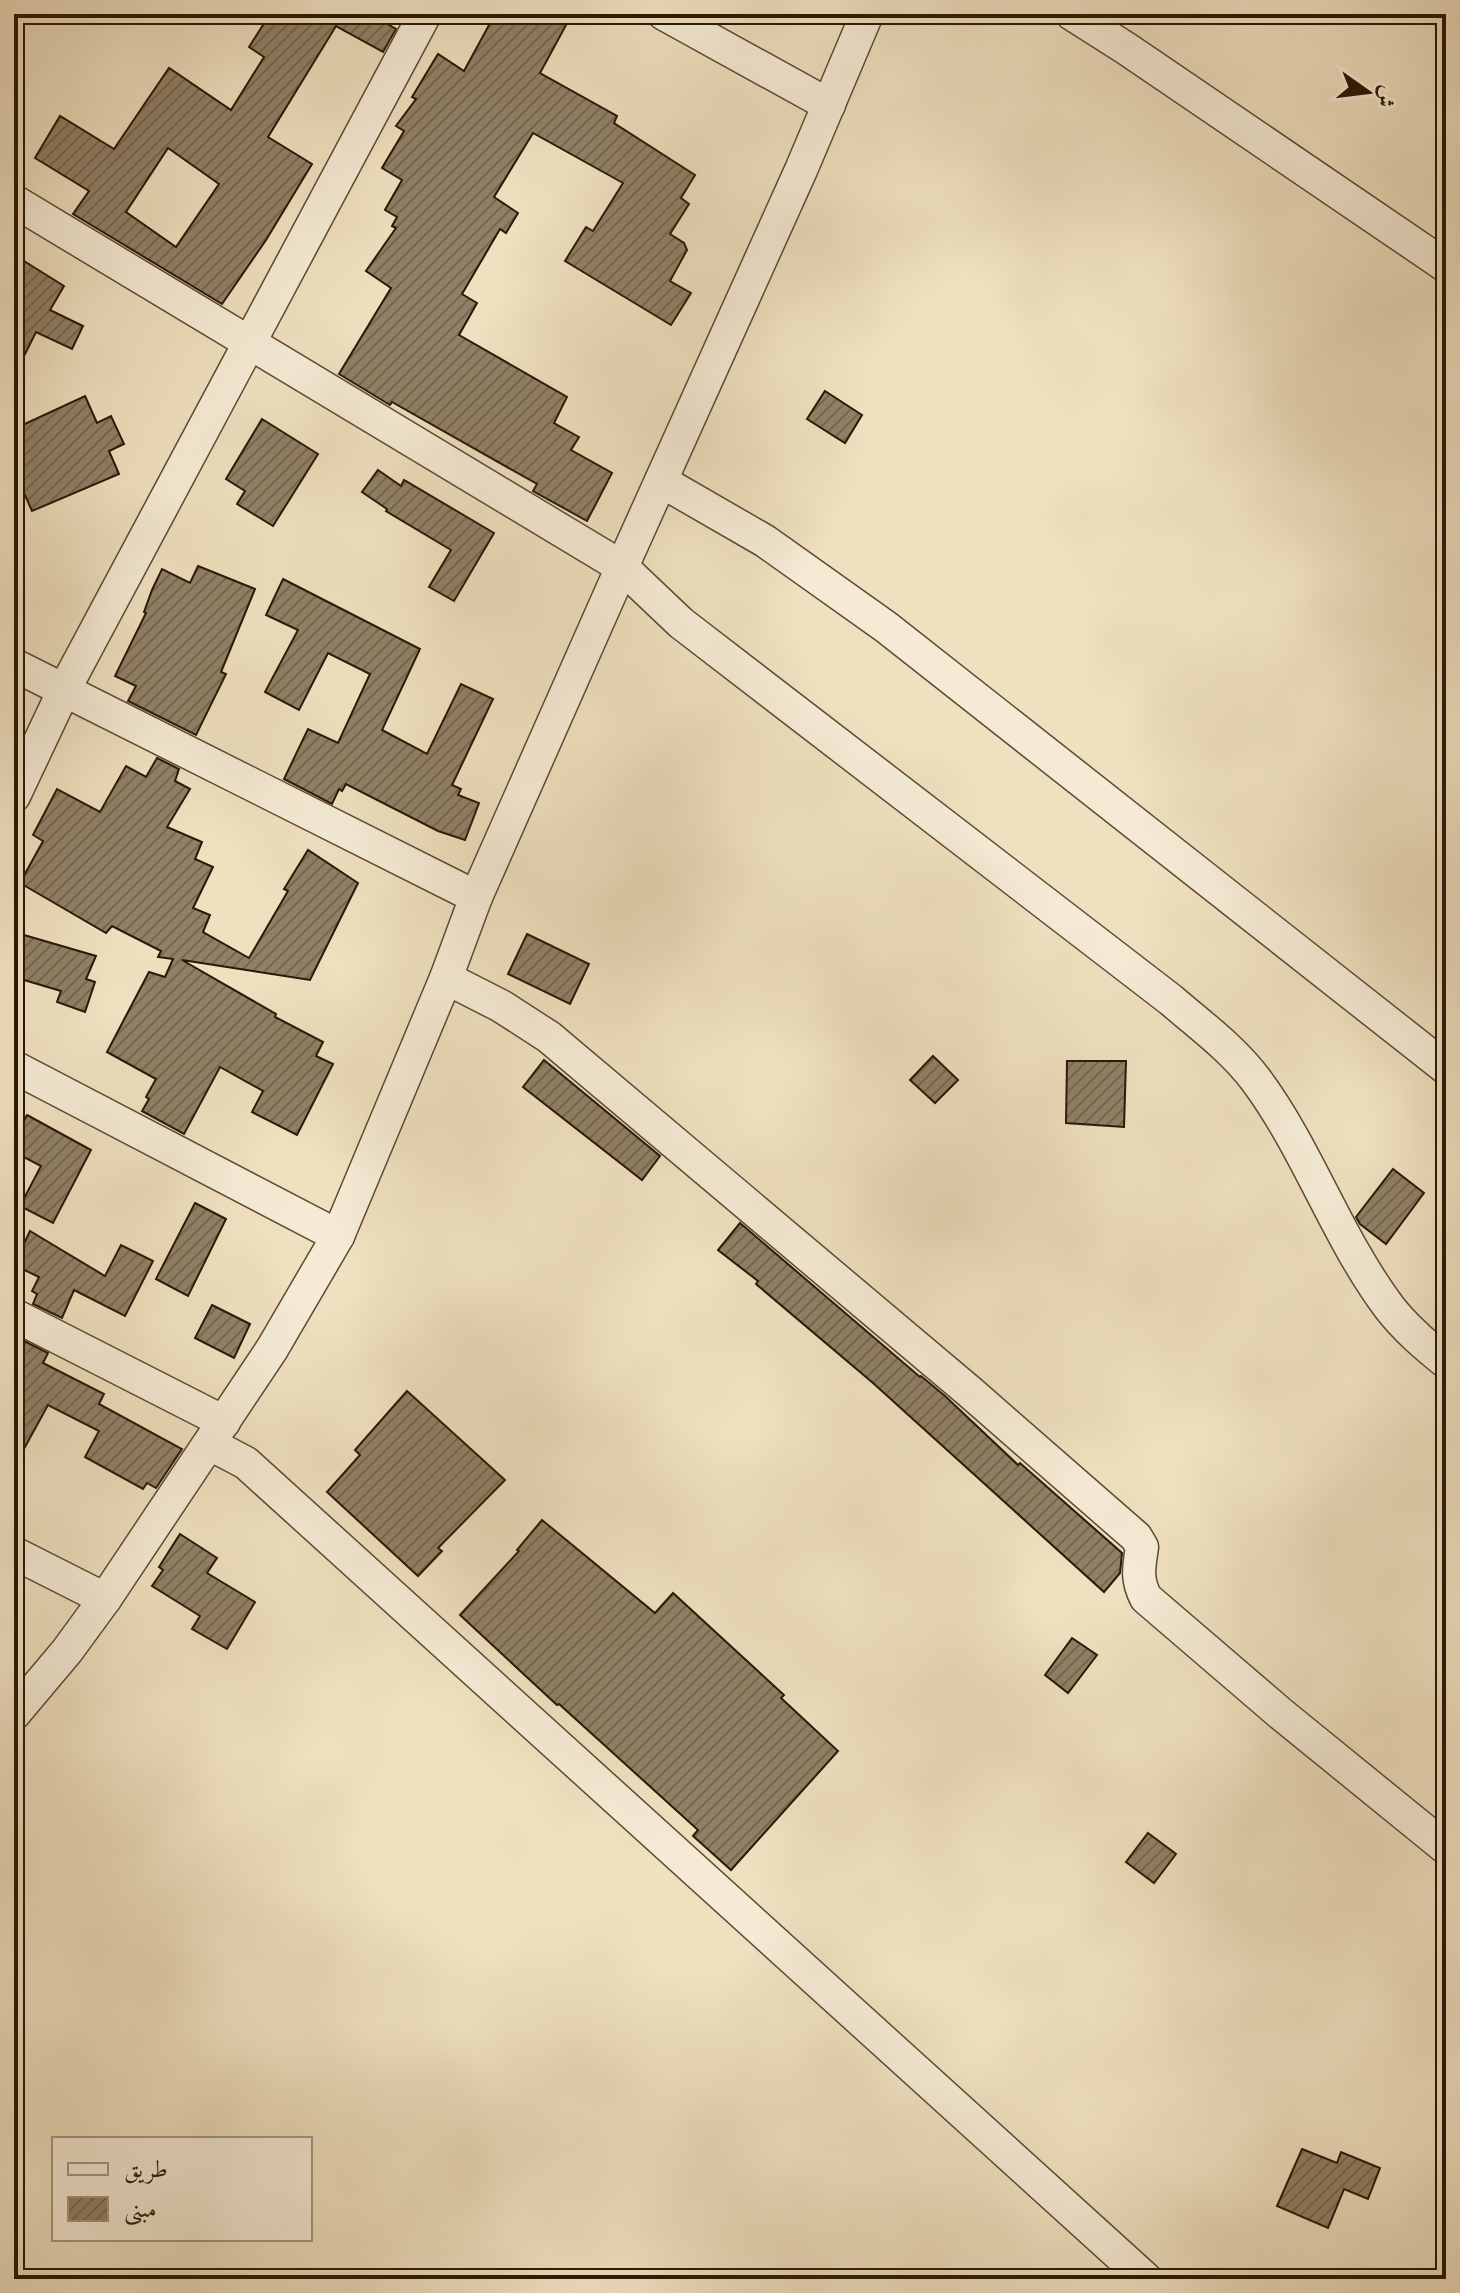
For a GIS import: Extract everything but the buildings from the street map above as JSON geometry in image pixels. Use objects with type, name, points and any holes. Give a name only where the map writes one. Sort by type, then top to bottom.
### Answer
[{"type":"street","points":[[14,796],[64,690],[425,14]]},
{"type":"street","points":[[664,14],[829,105]]},
{"type":"street","points":[[14,1714],[67,1651],[105,1599],[272,1349],[338,1236],[446,978],[476,897],[867,14]]},
{"type":"street","points":[[1072,14],[1446,266]]},
{"type":"street","points":[[14,201],[622,567],[681,623],[1171,1000],[1239,1059],[1276,1109],[1352,1250],[1389,1307],[1415,1336],[1446,1362]]},
{"type":"street","points":[[661,481],[765,541],[886,627],[1446,1068]]},
{"type":"street","points":[[14,665],[476,897]]},
{"type":"street","points":[[446,978],[501,1006],[549,1037],[970,1392],[1136,1537],[1142,1547],[1138,1583],[1146,1598],[1280,1713],[1446,1848]]},
{"type":"street","points":[[14,1067],[338,1236]]},
{"type":"street","points":[[14,1315],[217,1433],[246,1463],[1146,2279]]},
{"type":"street","points":[[14,1553],[105,1599]]}]
